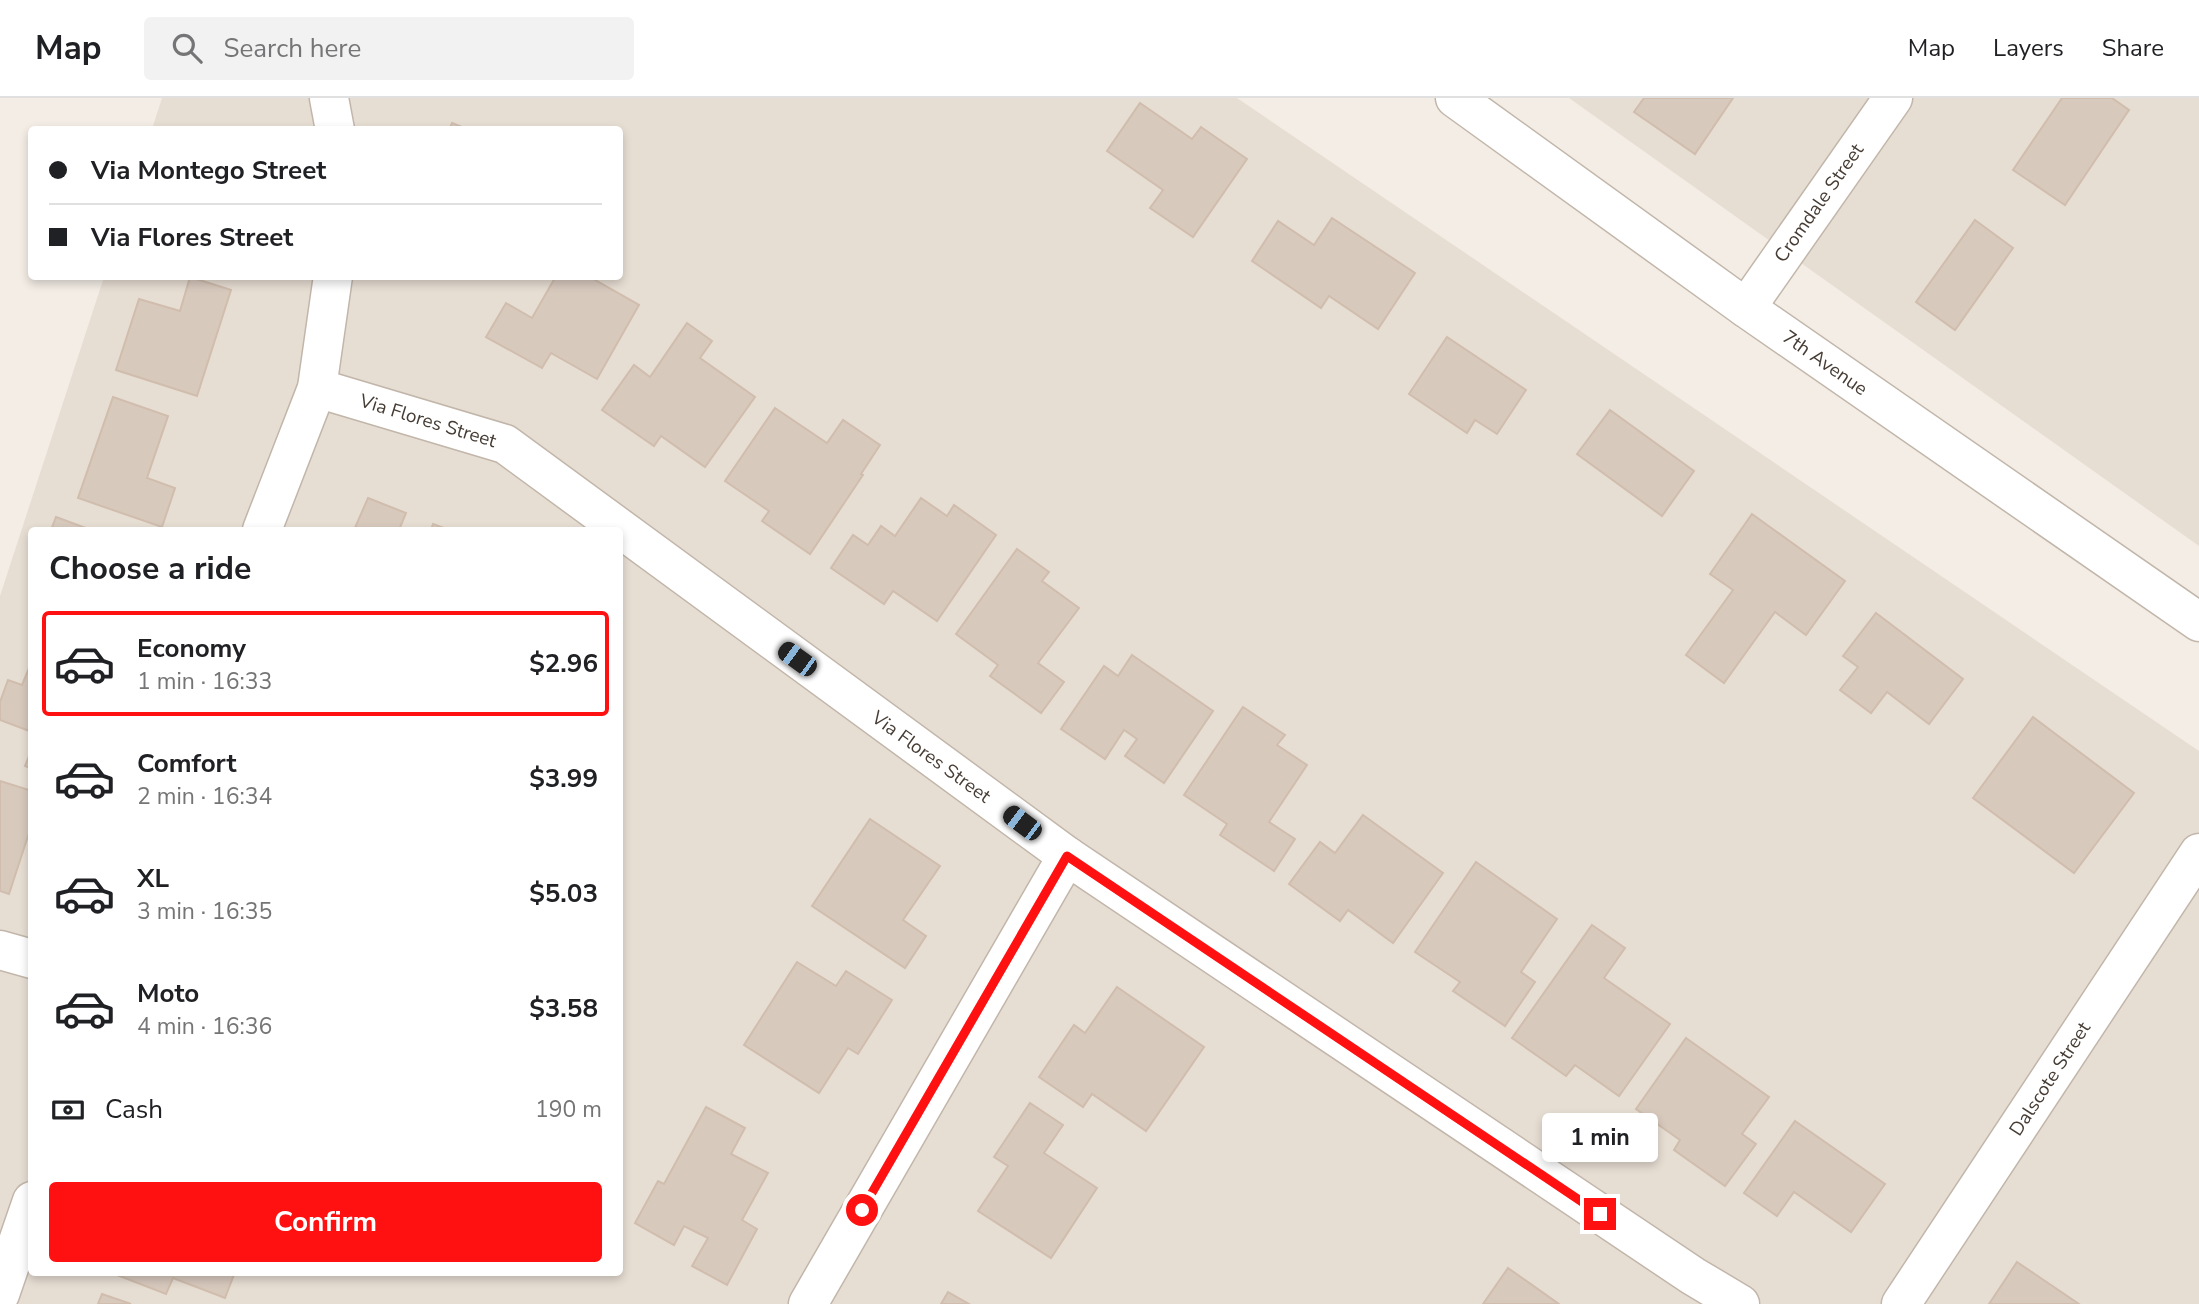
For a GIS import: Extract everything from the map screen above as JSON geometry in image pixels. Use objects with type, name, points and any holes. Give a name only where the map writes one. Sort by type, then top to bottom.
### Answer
[{"type":"street","points":[[329,98],[334,126]]},
{"type":"street","name":"7th Avenue","points":[[1455,98],[1745,308],[2199,622]]},
{"type":"street","name":"Cromdale Street","points":[[1745,308],[1893,98]]},
{"type":"street","points":[[263,527],[317,388],[332,280]]},
{"type":"street","name":"Via Flores Street","points":[[317,388],[505,444],[618,527]]},
{"type":"street","name":"Via Flores Street","points":[[623,531],[1067,856],[1684,1290],[1740,1304]]},
{"type":"street","name":"Dalscote Street","points":[[1901,1304],[2199,853]]},
{"type":"street","points":[[808,1304],[1067,856]]},
{"type":"street","points":[[0,950],[28,958]]},
{"type":"street","points":[[0,1294],[28,1213]]},
{"type":"shaded area","points":[[162,98],[1237,98],[2199,751],[2199,1304],[0,1304],[0,596],[103,280],[623,280],[623,126],[153,126]]},
{"type":"shaded area","points":[[1569,98],[2199,98],[2199,546]]},
{"type":"building","points":[[1644,98],[1733,98],[1695,154],[1634,112]]},
{"type":"building","points":[[2062,98],[2112,98],[2129,110],[2065,205],[2013,170]]},
{"type":"building","points":[[1140,103],[1192,139],[1201,127],[1247,159],[1193,237],[1150,208],[1163,190],[1107,151]]},
{"type":"building","points":[[1332,218],[1415,273],[1378,329],[1329,296],[1321,308],[1252,261],[1278,221],[1314,245]]},
{"type":"building","points":[[1975,220],[2013,248],[1955,330],[1916,302]]},
{"type":"building","points":[[189,280],[199,280],[231,290],[197,396],[116,370],[139,299],[180,311]]},
{"type":"building","points":[[554,280],[595,280],[639,305],[597,379],[551,353],[542,368],[486,337],[506,303],[532,318]]},
{"type":"building","points":[[687,323],[712,341],[700,358],[755,397],[705,467],[661,436],[654,446],[602,410],[634,365],[650,377]]},
{"type":"building","points":[[1447,337],[1526,390],[1497,434],[1475,420],[1467,433],[1409,394]]},
{"type":"building","points":[[113,397],[168,416],[147,478],[175,488],[162,527],[78,498]]},
{"type":"building","points":[[775,408],[827,443],[843,420],[880,445],[810,554],[762,521],[769,511],[725,481]]},
{"type":"building","points":[[1610,410],[1694,471],[1662,516],[1577,454]]},
{"type":"building","points":[[368,498],[406,513],[400,527],[355,527]]},
{"type":"building","points":[[921,498],[947,516],[954,505],[996,535],[937,621],[893,591],[884,604],[831,568],[853,535],[868,545],[881,526],[895,536]]},
{"type":"building","points":[[1752,514],[1845,581],[1806,635],[1775,612],[1724,683],[1686,655],[1733,590],[1710,574]]},
{"type":"building","points":[[56,517],[83,527],[52,527]]},
{"type":"building","points":[[1017,549],[1049,572],[1042,581],[1079,608],[1038,663],[1064,682],[1041,713],[990,676],[998,665],[956,634]]},
{"type":"building","points":[[1876,613],[1963,679],[1929,724],[1887,692],[1871,713],[1840,690],[1858,667],[1843,656]]},
{"type":"building","points":[[1132,655],[1213,711],[1164,783],[1125,756],[1137,739],[1124,730],[1105,759],[1061,729],[1104,666],[1118,676]]},
{"type":"building","points":[[28,671],[28,730],[0,720],[0,702],[8,680],[22,685]]},
{"type":"building","points":[[1243,707],[1285,735],[1277,745],[1307,765],[1269,822],[1295,839],[1274,871],[1220,835],[1227,824],[1184,795]]},
{"type":"building","points":[[2033,717],[2134,793],[2074,873],[1973,798]]},
{"type":"building","points":[[0,781],[28,790],[28,836],[9,894],[0,891]]},
{"type":"building","points":[[1363,815],[1443,873],[1393,943],[1348,910],[1340,921],[1289,884],[1320,842],[1335,853]]},
{"type":"building","points":[[870,819],[940,866],[903,920],[926,936],[905,968],[812,906]]},
{"type":"building","points":[[1476,862],[1557,919],[1521,972],[1535,982],[1505,1026],[1453,991],[1460,982],[1415,952]]},
{"type":"building","points":[[1592,925],[1625,948],[1604,978],[1670,1024],[1619,1096],[1575,1065],[1566,1076],[1512,1038]]},
{"type":"building","points":[[797,962],[836,986],[846,971],[892,1000],[858,1054],[848,1048],[819,1093],[744,1045]]},
{"type":"building","points":[[1117,987],[1204,1047],[1146,1131],[1092,1094],[1083,1107],[1039,1077],[1074,1025],[1085,1033]]},
{"type":"building","points":[[1686,1038],[1769,1097],[1742,1134],[1756,1144],[1725,1186],[1674,1150],[1680,1140],[1636,1109]]},
{"type":"building","points":[[1030,1103],[1063,1125],[1044,1153],[1097,1188],[1051,1258],[978,1211],[1008,1166],[994,1157]]},
{"type":"building","points":[[706,1107],[745,1128],[731,1154],[768,1173],[742,1220],[757,1229],[727,1285],[692,1266],[708,1238],[684,1226],[674,1245],[635,1223],[658,1181],[664,1184]]},
{"type":"building","points":[[1795,1121],[1885,1184],[1851,1232],[1794,1192],[1777,1216],[1744,1193]]},
{"type":"building","points":[[2017,1262],[2079,1304],[1989,1304]]},
{"type":"building","points":[[1508,1268],[1559,1304],[1483,1304]]},
{"type":"building","points":[[120,1276],[233,1276],[225,1298],[173,1278],[166,1294]]},
{"type":"building","points":[[948,1292],[969,1304],[941,1304]]},
{"type":"building","points":[[102,1294],[131,1304],[98,1304]]},
{"type":"route","points":[[862,1210],[1067,856],[1600,1214]]}]
